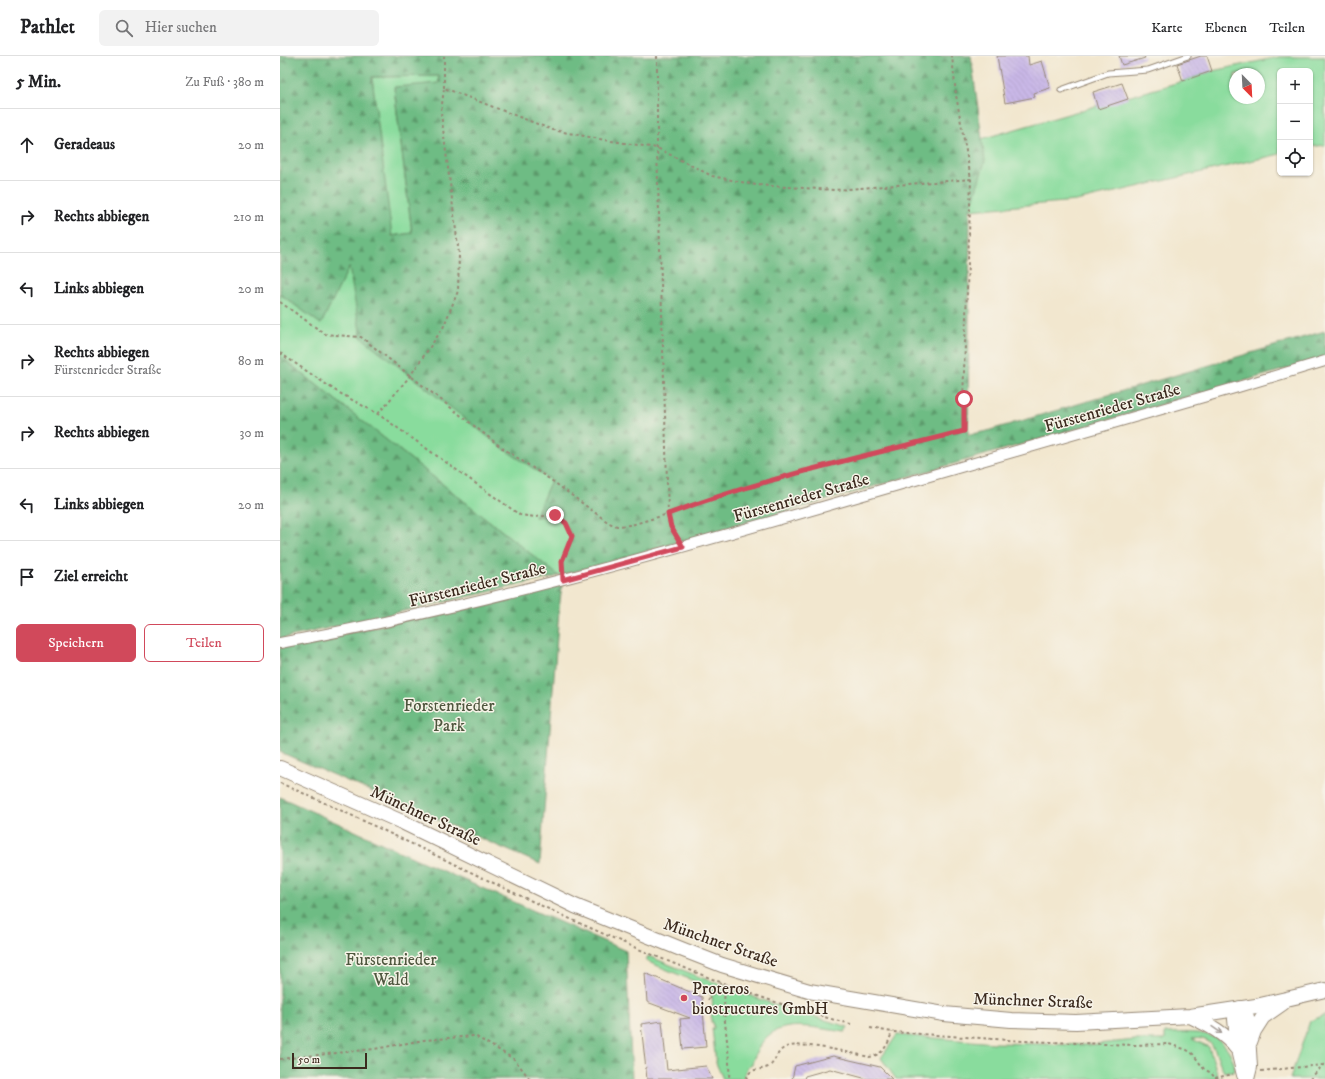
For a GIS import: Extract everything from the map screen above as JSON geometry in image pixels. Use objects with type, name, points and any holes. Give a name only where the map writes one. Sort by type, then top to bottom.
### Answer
[{"type":"main road","name":"Münchner Straße","points":[[280,768],[402,822],[575,906],[715,962],[809,991],[944,1014],[1011,1020],[1076,1022],[1190,1016],[1288,999],[1325,990]]},
{"type":"main road","points":[[1244,1047],[1263,1017],[1288,999]]},
{"type":"main road","points":[[1240,1008],[1235,1019],[1244,1047],[1242,1069],[1246,1076]]},
{"type":"main road","points":[[1190,1016],[1213,1026],[1230,1040],[1244,1047]]},
{"type":"street","name":"Fürstenrieder Straße","points":[[280,643],[414,616],[563,580],[683,547],[1325,361]]},
{"type":"lane","points":[[1061,90],[1108,73],[1148,70],[1188,56]]},
{"type":"path","points":[[378,414],[410,376],[443,328],[458,291],[459,254],[441,113],[444,88],[444,56]]},
{"type":"path","points":[[657,56],[657,148],[668,514],[671,527],[683,547]]},
{"type":"path","points":[[280,302],[325,334],[361,337],[500,447],[551,480],[609,523],[617,526],[631,525],[668,514],[704,500],[819,468],[964,431],[971,180],[956,95],[952,56]]},
{"type":"path","points":[[444,88],[553,130],[657,148],[712,176],[756,185],[835,190],[971,180]]},
{"type":"path","points":[[280,353],[336,391],[378,414],[520,515],[535,517],[555,515],[566,523],[572,536],[562,561],[563,580]]},
{"type":"path","points":[[708,1000],[721,983]]},
{"type":"path","points":[[726,984],[724,994],[729,1079]]},
{"type":"path","points":[[870,1028],[892,1032],[1023,1041],[1134,1045],[1169,1044],[1187,1050],[1193,1054],[1204,1069],[1215,1079],[1322,1065]]},
{"type":"path","points":[[746,1079],[749,1072],[752,1070],[771,1065],[777,1054],[788,1046],[801,1044],[875,1056],[885,1049],[892,1032]]},
{"type":"path","points":[[280,1059],[374,1049],[424,1040],[475,1036],[514,1059],[530,1079]]},
{"type":"path","points":[[1310,1079],[1325,1063]]},
{"type":"green space","points":[[280,56],[971,56],[985,161],[970,210],[968,435],[987,431],[1325,331],[1325,358],[563,575],[562,561],[572,537],[562,520],[554,516],[535,517],[551,480],[501,447],[361,337],[349,267],[321,324],[280,294]],"holes":[[[439,76],[439,83],[394,87],[412,233],[392,236],[372,77]]]},
{"type":"green space","points":[[1279,57],[1325,57],[1325,145],[1313,147],[1313,68],[1277,68],[1277,155],[1076,201],[970,210],[964,144],[1183,81],[1212,71]]},
{"type":"green space","points":[[439,76],[439,83],[394,88],[412,233],[391,236],[372,77]]},
{"type":"green space","points":[[349,266],[501,447],[551,480],[535,517],[555,515],[566,523],[572,537],[562,561],[563,575],[559,576],[280,356],[280,294],[321,324]]},
{"type":"green space","points":[[280,356],[559,576],[280,639]]},
{"type":"green space","name":"Forstenrieder Park","points":[[562,585],[540,864],[280,752],[280,648]]},
{"type":"green space","name":"Fürstenrieder Wald","points":[[280,797],[443,871],[626,951],[632,1079],[280,1079]]},
{"type":"green space","points":[[648,956],[773,1004],[848,1027],[845,1032],[802,1026],[777,1030],[767,1037],[759,1048],[752,1064],[748,1066],[743,1079],[723,1079],[716,1063],[712,1028],[714,1028],[713,1022],[711,1022],[712,1000],[709,992],[701,984],[646,961]]},
{"type":"green space","points":[[1325,1015],[1325,1079],[1290,1079],[1310,1021]]},
{"type":"green space","points":[[1165,1033],[1202,1034],[1218,1039],[1230,1053],[1234,1062],[1235,1071],[1224,1072],[1214,1048],[1206,1040],[1200,1039],[1192,1039],[1209,1047],[1219,1079],[896,1079],[881,1058],[897,1035],[995,1043],[1088,1045],[1135,1040],[1165,1040]]},
{"type":"building","points":[[997,56],[1028,56],[1029,65],[1042,61],[1050,88],[1034,93],[1035,97],[1005,103]]},
{"type":"building","points":[[1119,56],[1144,56],[1145,58],[1122,65]]},
{"type":"building","points":[[1201,56],[1207,56],[1212,71],[1183,81],[1177,64]]},
{"type":"building","points":[[1122,83],[1128,99],[1098,109],[1093,92]]},
{"type":"building","points":[[645,973],[702,997],[706,1047],[683,1049],[680,1019],[690,1018],[647,1002]]},
{"type":"building","points":[[662,1021],[667,1070],[706,1066],[712,1079],[647,1079],[641,1024]]},
{"type":"building","points":[[833,1056],[880,1067],[892,1079],[867,1079],[830,1069],[805,1076],[804,1079],[792,1079],[795,1066]]},
{"type":"place","name":"Proteros biostructures GmbH","points":[[684,998]]},
{"type":"route","points":[[555,515],[566,523],[572,536],[562,561],[563,580],[683,547],[671,527],[668,514],[704,500],[826,466],[964,431],[964,399]]}]
